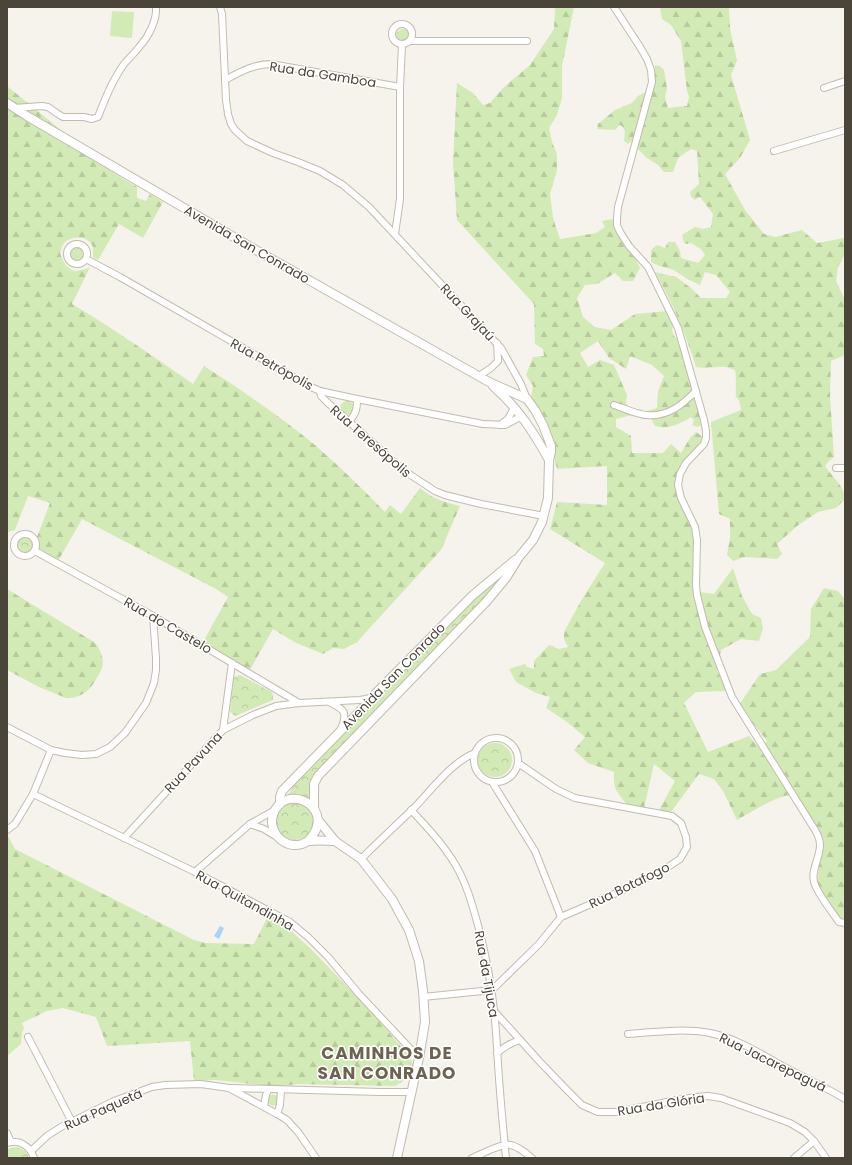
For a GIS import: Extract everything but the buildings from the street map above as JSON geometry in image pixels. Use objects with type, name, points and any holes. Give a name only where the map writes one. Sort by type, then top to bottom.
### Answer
[{"type":"street","points":[[10,105],[48,107],[63,117],[84,117],[92,119],[98,117],[111,85],[124,64],[141,46],[150,32],[156,13],[156,7]]},
{"type":"street","name":"Rua Grajaú","points":[[220,7],[222,14],[228,114],[231,124],[239,135],[246,141],[320,171],[343,185],[369,207],[497,343],[510,362],[527,399]]},
{"type":"street","points":[[614,7],[640,47],[651,70],[652,76],[652,82],[618,207],[617,225],[629,246],[648,267],[656,286],[678,328],[706,431],[704,444],[686,463],[680,474],[678,485],[681,498],[695,527],[696,585],[705,627],[732,697],[816,830],[820,847],[814,871],[814,881],[817,889],[839,922],[845,924]]},
{"type":"street","points":[[411,41],[413,35],[411,29],[406,24],[400,24],[394,28],[392,37],[396,42],[402,45],[411,41],[526,41]]},
{"type":"street","points":[[395,234],[400,199],[400,87],[402,45]]},
{"type":"street","name":"Rua da Gamboa","points":[[225,80],[252,67],[263,64],[271,64],[400,87]]},
{"type":"street","points":[[824,88],[845,81]]},
{"type":"street","name":"Avenida San Conrado","points":[[10,105],[254,249],[489,382],[527,399],[543,425],[549,440],[551,452],[549,460],[548,498],[544,516],[533,540],[519,557],[506,578],[486,602],[318,776],[314,784],[314,809]]},
{"type":"street","points":[[774,151],[845,130]]},
{"type":"street","name":"Rua Petrópolis","points":[[86,259],[309,386],[320,390],[357,399],[483,424],[505,426],[522,416]]},
{"type":"street","points":[[479,376],[498,361],[497,343]]},
{"type":"street","points":[[498,361],[510,362]]},
{"type":"street","name":"Avenida San Conrado","points":[[489,382],[522,416],[540,442],[549,460]]},
{"type":"street","name":"Rua Teresópolis","points":[[320,390],[321,396],[326,402],[403,470],[435,491],[481,504],[544,516]]},
{"type":"street","points":[[614,405],[646,416],[666,414],[684,403],[696,390]]},
{"type":"street","points":[[349,422],[357,409],[357,399]]},
{"type":"street","points":[[500,425],[508,419],[519,402],[527,399]]},
{"type":"street","points":[[522,416],[534,410]]},
{"type":"street","points":[[836,468],[845,468]]},
{"type":"street","name":"Rua do Castelo","points":[[35,551],[153,616],[299,703]]},
{"type":"street","name":"Avenida San Conrado","points":[[277,807],[282,791],[340,730],[473,595],[519,557]]},
{"type":"street","points":[[7,727],[51,750],[65,753],[82,755],[96,754],[110,747],[124,733],[146,703],[154,683],[156,658],[153,616]]},
{"type":"street","points":[[223,730],[232,663]]},
{"type":"street","name":"Rua Pavuna","points":[[124,838],[223,730],[276,706],[371,698]]},
{"type":"street","points":[[327,702],[340,708],[344,712],[345,719],[340,730]]},
{"type":"street","points":[[492,782],[502,781],[511,776],[517,768],[518,763],[518,756],[511,743],[498,738],[490,739],[478,747],[475,753],[474,761],[476,768],[480,774],[492,782],[535,851],[561,917]]},
{"type":"street","points":[[7,830],[15,824],[33,794],[51,750]]},
{"type":"street","points":[[361,859],[412,810],[453,767],[465,757],[475,753]]},
{"type":"street","name":"Rua Botafogo","points":[[492,990],[539,944],[561,917],[621,891],[665,869],[680,859],[686,847],[686,837],[681,823],[672,816],[575,798],[556,789],[518,763]]},
{"type":"street","name":"Rua Quitandinha","points":[[33,794],[195,872],[290,922],[329,958],[359,994],[419,1058]]},
{"type":"street","points":[[195,872],[250,824],[286,800],[302,800],[309,803],[314,809],[318,820],[335,841],[361,859],[392,899],[409,930],[419,961],[425,1022],[419,1058],[397,1158]]},
{"type":"street","points":[[277,807],[272,817],[272,825],[278,838]]},
{"type":"street","name":"Rua da Tijuca","points":[[412,810],[442,844],[455,865],[466,888],[482,940],[492,990],[506,1158]]},
{"type":"street","points":[[250,824],[264,829],[285,843],[293,845],[308,841],[314,835],[318,820]]},
{"type":"street","points":[[308,841],[335,841]]},
{"type":"street","points":[[423,997],[492,990]]},
{"type":"street","name":"Rua da Glória","points":[[494,1011],[582,1105],[598,1112],[617,1112],[696,1097],[708,1096],[721,1098],[790,1123],[805,1132],[814,1141],[826,1158]]},
{"type":"street","name":"Rua Jacarepaguá","points":[[628,1034],[694,1030],[712,1033],[734,1040],[845,1099]]},
{"type":"street","points":[[28,1037],[72,1122]]},
{"type":"street","points":[[497,1053],[511,1042],[520,1040]]},
{"type":"street","name":"Rua Paquetá","points":[[31,1151],[47,1136],[61,1127],[114,1101],[152,1087],[165,1085],[201,1084],[229,1088],[268,1090],[412,1092]]},
{"type":"street","name":"Rua Paquetá","points":[[229,1088],[287,1120],[298,1132],[316,1158]]},
{"type":"street","points":[[264,1107],[268,1090]]},
{"type":"street","points":[[277,1114],[280,1105],[281,1090]]},
{"type":"street","points":[[7,1133],[9,1143],[17,1142],[22,1144],[31,1151],[34,1158]]},
{"type":"street","points":[[794,1158],[814,1141]]},
{"type":"street","points":[[472,1158],[505,1145],[512,1145],[519,1148],[532,1158]]},
{"type":"green space","points":[[555,7],[574,7],[562,66],[562,98],[557,115],[549,128],[552,142],[557,154],[557,170],[550,194],[553,218],[560,239],[596,233],[605,227],[602,221],[613,219],[618,235],[625,247],[635,258],[640,268],[633,281],[623,281],[615,273],[597,284],[585,285],[577,298],[583,317],[595,327],[611,330],[635,314],[667,311],[673,325],[672,330],[674,336],[678,339],[700,413],[701,425],[698,427],[692,425],[694,420],[691,417],[669,427],[655,426],[647,411],[657,408],[658,391],[664,376],[652,365],[630,356],[626,369],[609,358],[598,341],[580,353],[588,367],[600,360],[614,365],[627,395],[626,403],[632,415],[616,419],[616,427],[631,436],[632,453],[663,453],[671,444],[681,453],[690,438],[696,432],[703,437],[702,443],[685,461],[677,473],[676,493],[694,530],[699,592],[714,594],[733,568],[742,596],[752,614],[761,618],[763,628],[759,641],[741,639],[721,650],[717,671],[727,691],[696,692],[684,703],[708,752],[749,736],[760,749],[767,741],[749,720],[739,705],[760,674],[776,670],[810,637],[811,609],[824,588],[838,591],[845,599],[845,920],[842,920],[817,885],[822,838],[796,794],[773,800],[737,820],[723,791],[714,779],[699,774],[671,812],[659,810],[675,781],[654,764],[644,808],[627,805],[615,787],[614,772],[588,763],[574,750],[585,737],[567,722],[546,708],[550,697],[536,693],[516,682],[509,669],[525,664],[527,667],[534,669],[534,661],[549,645],[559,649],[568,647],[564,639],[564,632],[581,601],[605,563],[550,529],[557,502],[607,505],[607,466],[557,469],[550,441],[530,404],[533,386],[526,375],[533,357],[544,356],[543,349],[535,344],[534,304],[457,220],[453,162],[457,83],[473,93],[483,105],[490,103],[504,87],[530,65],[554,29]]},
{"type":"green space","points":[[660,7],[729,7],[730,28],[737,61],[731,75],[750,140],[740,158],[725,174],[745,210],[764,234],[775,237],[802,230],[817,243],[845,239],[845,254],[838,267],[836,281],[845,300],[845,355],[831,361],[830,395],[834,457],[825,466],[840,485],[845,499],[836,508],[818,512],[797,526],[777,544],[782,554],[777,559],[745,557],[733,561],[727,555],[730,537],[730,519],[719,514],[711,422],[741,410],[739,400],[736,397],[735,370],[726,367],[696,367],[678,318],[655,272],[676,277],[691,288],[701,298],[726,298],[730,292],[716,275],[705,272],[700,285],[687,279],[674,270],[651,262],[651,250],[657,245],[665,248],[668,242],[675,242],[680,251],[681,258],[698,263],[705,255],[701,249],[691,243],[684,243],[682,235],[695,227],[703,229],[711,227],[713,214],[700,197],[695,200],[691,197],[690,192],[699,184],[697,151],[691,149],[678,158],[673,172],[664,172],[658,165],[647,158],[637,148],[633,140],[628,144],[624,141],[625,131],[622,126],[619,125],[615,130],[597,129],[598,124],[615,110],[632,103],[638,96],[654,88],[655,65],[660,66],[664,70],[667,88],[665,98],[668,108],[687,106],[689,97],[681,41],[671,25],[662,19]]},
{"type":"green space","points":[[112,11],[134,12],[132,38],[110,36]]},
{"type":"green space","points":[[400,29],[406,29],[410,33],[410,39],[406,43],[400,43],[396,39],[396,33]]},
{"type":"green space","points":[[7,86],[111,171],[137,187],[137,198],[146,201],[150,194],[163,202],[143,238],[119,224],[98,260],[93,257],[93,247],[88,241],[80,238],[72,238],[65,242],[60,253],[62,259],[68,267],[75,271],[79,271],[90,267],[72,304],[193,384],[204,366],[233,385],[303,435],[351,478],[385,512],[390,505],[401,514],[420,488],[439,500],[460,506],[441,550],[357,642],[344,649],[333,648],[323,654],[296,643],[273,629],[250,670],[203,642],[228,597],[216,589],[82,519],[58,561],[38,548],[37,537],[50,503],[28,496],[15,530],[8,532],[7,535]]},
{"type":"green space","points":[[74,247],[80,247],[84,251],[84,257],[80,261],[74,261],[70,257],[70,251]]},
{"type":"green space","points":[[344,401],[350,401],[354,405],[354,411],[350,415],[344,415],[340,411],[340,405]]},
{"type":"green space","points":[[26,537],[32,540],[35,546],[32,552],[26,555],[20,552],[17,546],[20,540]]},
{"type":"green space","points":[[506,571],[505,577],[314,775],[313,804],[286,798],[295,784],[307,771],[475,598]]},
{"type":"green space","points":[[7,589],[96,644],[100,650],[103,665],[98,676],[89,689],[77,697],[66,698],[39,687],[7,670]]},
{"type":"green space","points":[[240,675],[272,692],[273,700],[235,716],[230,712],[233,679]]},
{"type":"green space","points":[[492,743],[498,743],[502,744],[509,750],[512,760],[511,767],[505,774],[498,777],[492,777],[488,776],[481,770],[478,763],[478,757],[479,753],[485,746]]},
{"type":"green space","points":[[295,802],[308,808],[314,821],[308,834],[295,840],[282,834],[276,821],[282,808]]},
{"type":"green space","points":[[7,834],[15,849],[194,940],[205,943],[254,944],[268,916],[281,922],[311,949],[367,1007],[410,1057],[414,1067],[413,1075],[395,1086],[296,1084],[278,1087],[216,1080],[194,1081],[190,1041],[107,1046],[96,1017],[63,1008],[47,1011],[22,1023],[24,1028],[21,1044],[7,1056]]},
{"type":"green space","points":[[271,1095],[275,1095],[277,1096],[277,1104],[271,1105],[268,1102],[268,1098]]},
{"type":"green space","points":[[16,1147],[24,1151],[29,1158],[7,1158],[7,1149]]},
{"type":"water","points":[[220,926],[224,928],[219,939],[214,936]]},
{"type":"district","name":"CAMINHOS DE SAN CONRADO","points":[[387,1063]]}]
